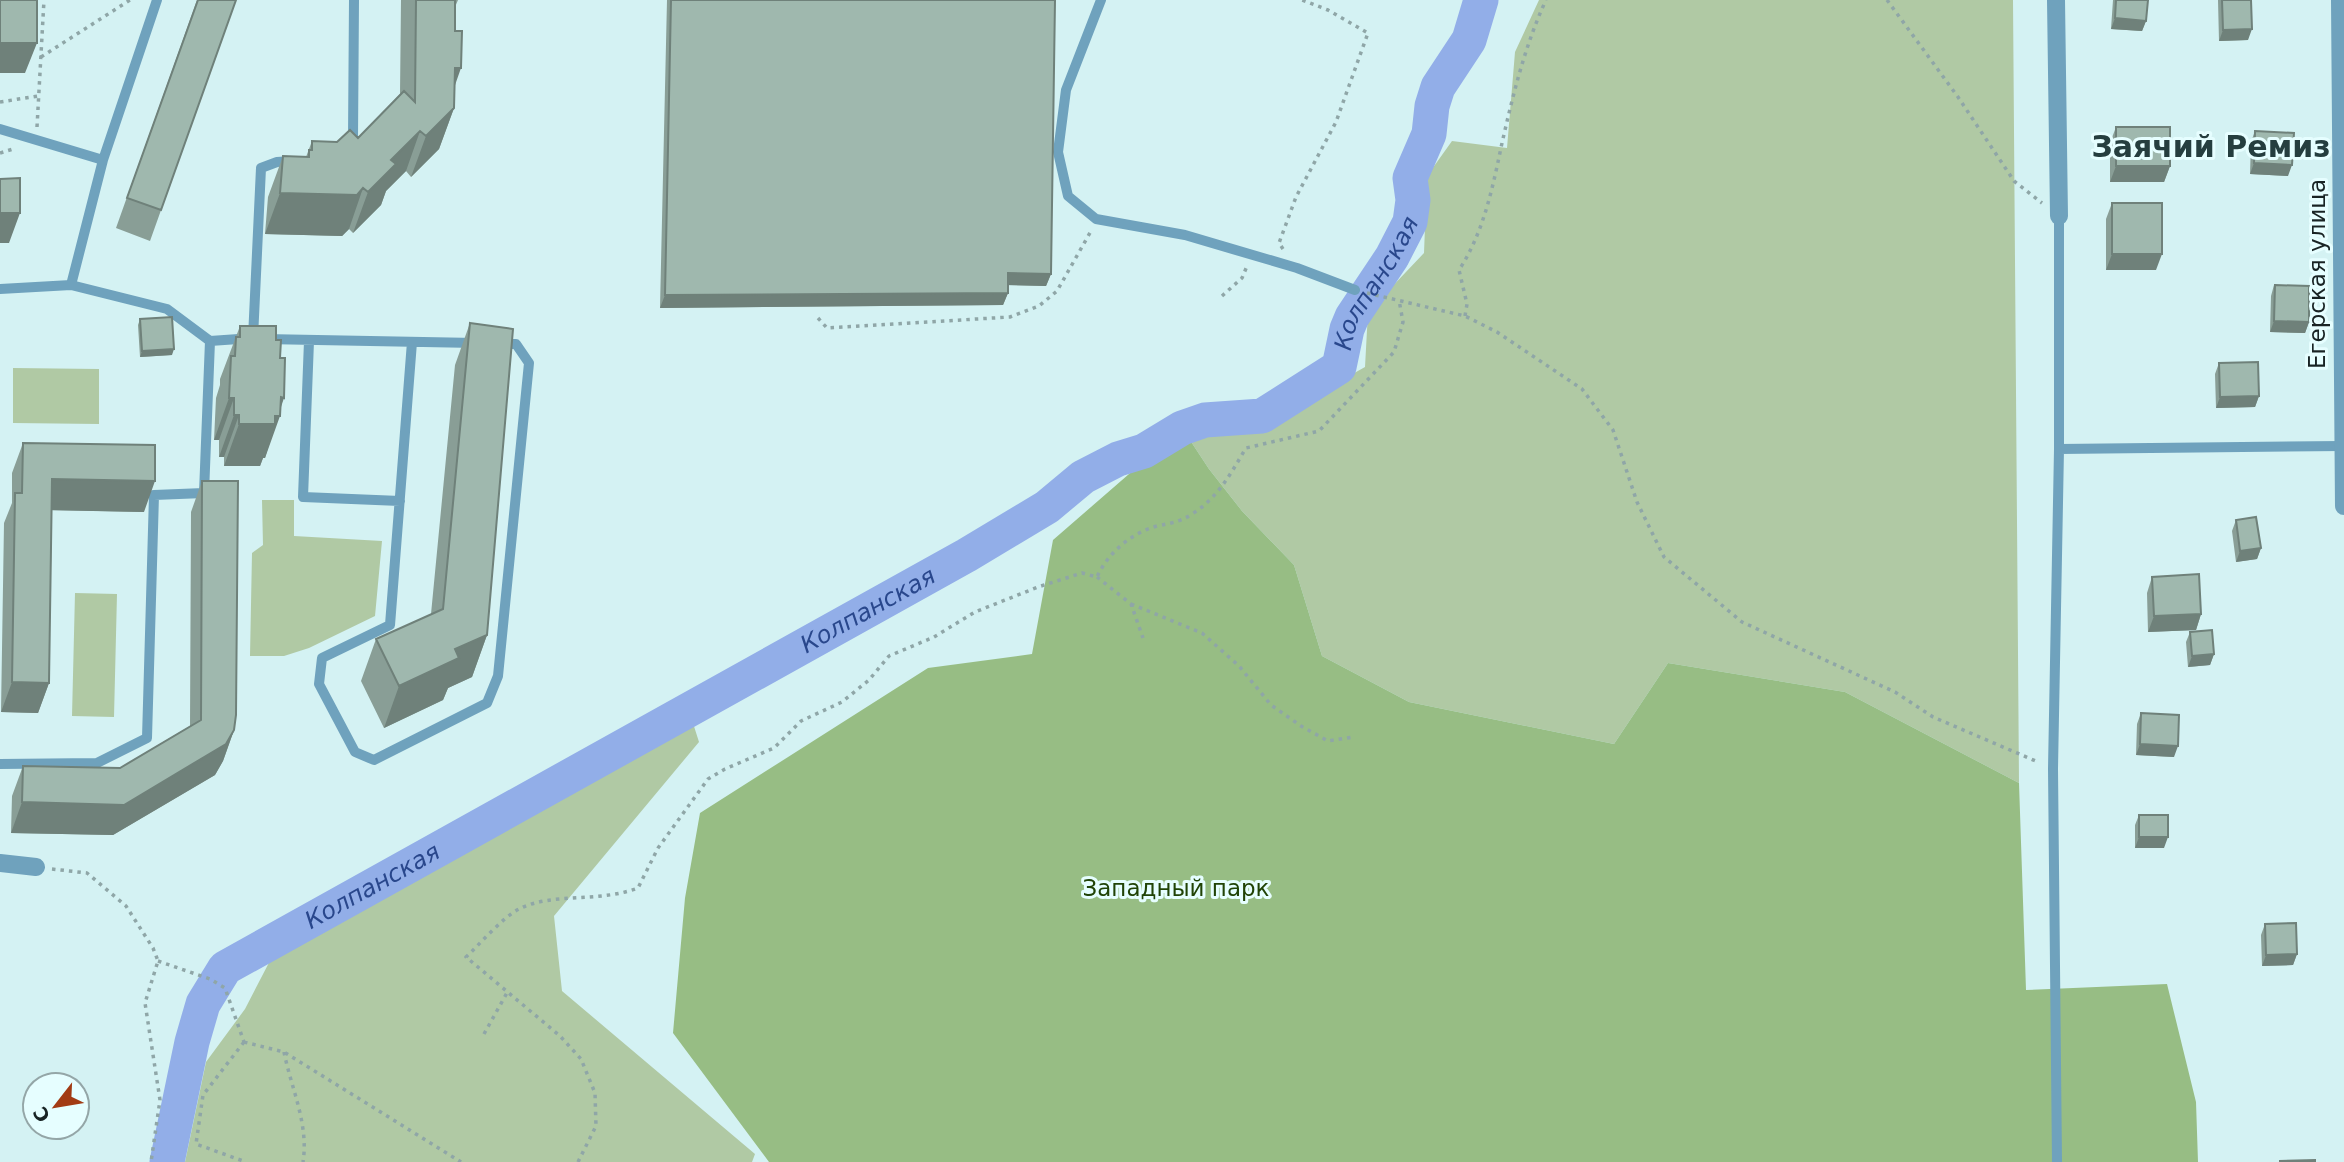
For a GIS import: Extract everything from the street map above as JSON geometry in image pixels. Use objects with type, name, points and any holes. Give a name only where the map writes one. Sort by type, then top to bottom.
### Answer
[{"type":"street","points":[[2056,0],[2059,216]]},
{"type":"street","name":"Егерская улица","points":[[2340,0],[2344,506]]},
{"type":"street","points":[[0,863],[36,867]]},
{"type":"lane","points":[[71,285],[103,160],[157,0]]},
{"type":"lane","points":[[344,149],[353,138],[354,0]]},
{"type":"lane","points":[[1101,0],[1066,90],[1058,152],[1068,196],[1096,219],[1185,235],[1297,268],[1355,290]]},
{"type":"lane","points":[[0,129],[103,160]]},
{"type":"lane","points":[[253,338],[261,168],[277,162],[300,161]]},
{"type":"lane","points":[[2057,1162],[2053,769],[2059,449],[2059,216]]},
{"type":"lane","points":[[0,289],[71,285],[167,309],[210,341],[253,338],[516,344],[529,363],[498,676],[487,703],[374,760],[355,752],[319,684],[321,658],[390,625],[412,342]]},
{"type":"lane","points":[[0,764],[97,763],[147,738],[154,495],[204,493],[210,341]]},
{"type":"lane","points":[[309,341],[303,497],[400,501]]},
{"type":"lane","points":[[2059,449],[2343,446]]},
{"type":"path","points":[[37,142],[44,0]]},
{"type":"path","points":[[41,57],[130,0]]},
{"type":"path","points":[[1297,268],[1279,243],[1296,197],[1336,122],[1368,33],[1328,10],[1302,0]]},
{"type":"path","points":[[1465,316],[1466,295],[1459,270],[1469,255],[1489,200],[1516,85],[1546,0]]},
{"type":"path","points":[[1887,0],[1958,97],[2014,181],[2059,216]]},
{"type":"path","points":[[0,102],[38,96]]},
{"type":"path","points":[[818,318],[827,328],[1010,317],[1039,306],[1057,291],[1085,245],[1096,219]]},
{"type":"path","points":[[1222,296],[1242,278],[1252,255]]},
{"type":"path","points":[[1355,290],[1465,316],[1497,332],[1582,389],[1613,430],[1637,502],[1664,557],[1742,622],[1895,692],[1933,717],[2053,769]]},
{"type":"path","points":[[1097,577],[1102,565],[1128,538],[1156,526],[1176,524],[1209,502],[1228,479],[1246,448],[1319,431],[1394,352],[1403,322],[1399,300]]},
{"type":"path","points":[[578,1162],[596,1126],[595,1093],[581,1059],[560,1036],[466,957],[516,910],[537,902],[624,894],[638,888],[658,848],[708,779],[774,748],[801,721],[842,702],[869,680],[889,656],[934,638],[975,612],[1082,573],[1097,577],[1130,604],[1202,633],[1239,666],[1271,705],[1301,726],[1328,741],[1353,737]]},
{"type":"path","points":[[1130,604],[1143,638]]},
{"type":"path","points":[[36,867],[88,873],[126,906],[153,948],[158,961],[145,1003],[160,1100],[151,1162]]},
{"type":"path","points":[[158,961],[210,979],[225,988],[244,1042]]},
{"type":"path","points":[[484,1034],[508,991]]},
{"type":"path","points":[[244,1042],[285,1052],[461,1162]]},
{"type":"path","points":[[244,1042],[203,1095],[196,1144],[246,1162]]},
{"type":"path","points":[[285,1052],[289,1079],[304,1129],[303,1162]]},
{"type":"green space","points":[[1539,0],[2013,0],[2019,783],[1845,692],[1668,663],[1614,744],[1409,702],[1322,656],[1294,565],[1242,511],[1209,469],[1182,428],[1267,422],[1365,367],[1368,312],[1424,253],[1427,176],[1452,141],[1507,148],[1515,52]]},
{"type":"green space","points":[[13,368],[99,369],[99,424],[13,423]]},
{"type":"green space","name":"Западный парк","points":[[1182,428],[1209,469],[1242,511],[1294,565],[1322,656],[1409,702],[1614,744],[1668,663],[1845,692],[2019,783],[2026,990],[2167,984],[2196,1102],[2198,1162],[769,1162],[673,1033],[685,898],[700,813],[928,668],[1032,654],[1053,540]]},
{"type":"green space","points":[[262,500],[294,500],[294,536],[382,541],[375,616],[309,648],[284,656],[250,656],[252,553],[263,545]]},
{"type":"green space","points":[[75,593],[117,594],[114,717],[72,716]]},
{"type":"green space","points":[[692,720],[699,742],[554,916],[562,991],[755,1154],[752,1162],[185,1162],[206,1062],[245,1009],[274,953]]},
{"type":"building","points":[[0,0],[37,0],[37,43],[0,43]]},
{"type":"building","points":[[198,0],[236,0],[161,210],[127,198]]},
{"type":"building","points":[[416,0],[455,0],[455,31],[462,31],[461,68],[455,68],[454,108],[426,136],[420,131],[391,160],[396,164],[368,192],[363,188],[357,195],[280,193],[283,156],[309,157],[312,141],[337,142],[350,130],[358,138],[404,91],[415,102]]},
{"type":"building","points":[[671,0],[1055,0],[1051,274],[1008,273],[1008,293],[665,295]]},
{"type":"building","points":[[2116,0],[2148,0],[2146,21],[2115,18]]},
{"type":"building","points":[[2222,0],[2251,0],[2252,29],[2223,30]]},
{"type":"building","points":[[2116,127],[2170,127],[2170,166],[2116,166]]},
{"type":"building","points":[[2255,131],[2294,133],[2292,165],[2254,163]]},
{"type":"building","points":[[20,178],[20,213],[0,213],[0,179]]},
{"type":"building","points":[[2112,203],[2162,203],[2162,254],[2112,254]]},
{"type":"building","points":[[2275,285],[2309,286],[2309,322],[2274,321]]},
{"type":"building","points":[[172,317],[174,349],[142,351],[140,319]]},
{"type":"building","points":[[470,323],[513,329],[487,635],[455,649],[459,658],[399,686],[376,639],[443,609]]},
{"type":"building","points":[[240,326],[276,326],[276,340],[281,340],[280,358],[285,358],[284,398],[281,397],[280,416],[275,416],[275,424],[239,424],[239,415],[234,415],[234,398],[229,398],[231,356],[235,356],[236,337],[240,337]]},
{"type":"building","points":[[2258,362],[2259,396],[2220,397],[2219,363]]},
{"type":"building","points":[[23,443],[155,445],[155,481],[52,479],[49,683],[12,682],[15,493],[22,493]]},
{"type":"building","points":[[202,481],[238,481],[234,730],[226,744],[124,805],[22,802],[23,766],[120,768],[201,720]]},
{"type":"building","points":[[2256,517],[2261,548],[2240,551],[2236,520]]},
{"type":"building","points":[[2199,574],[2201,614],[2154,616],[2152,577]]},
{"type":"building","points":[[2212,630],[2214,654],[2192,656],[2190,632]]},
{"type":"building","points":[[2141,713],[2179,715],[2178,746],[2140,744]]},
{"type":"building","points":[[2139,815],[2168,815],[2168,837],[2139,837]]},
{"type":"building","points":[[2296,923],[2297,954],[2266,955],[2265,924]]},
{"type":"building","points":[[2280,1161],[2315,1162],[2280,1162]]},
{"type":"waterway","name":"Колпанская","points":[[167,1162],[192,1042],[203,1004],[225,968],[967,555],[1047,507],[1083,477],[1118,459],[1144,451],[1182,428],[1205,420],[1262,416],[1339,367],[1352,317],[1392,257],[1410,222],[1413,200],[1410,178],[1429,134],[1432,106],[1438,87],[1469,40],[1481,0]]},
{"type":"district","name":"Заячий Ремиз","points":[[2211,147]]}]
